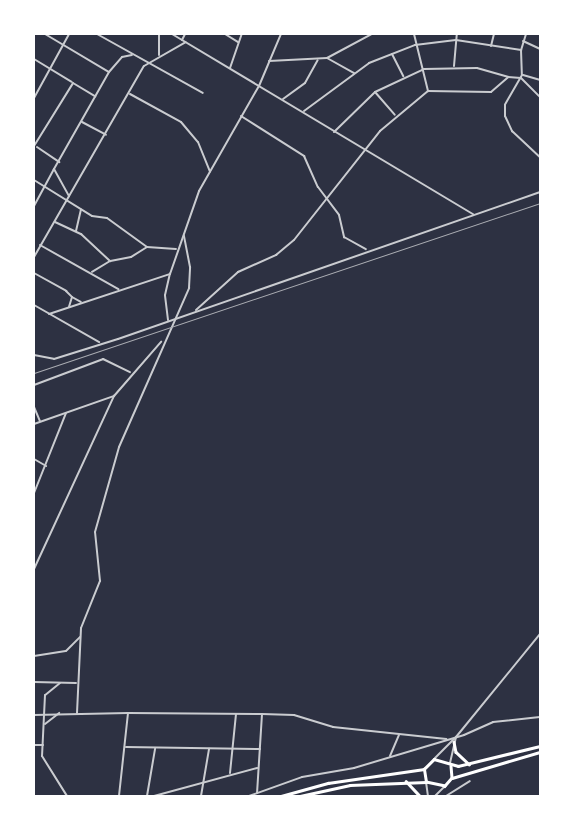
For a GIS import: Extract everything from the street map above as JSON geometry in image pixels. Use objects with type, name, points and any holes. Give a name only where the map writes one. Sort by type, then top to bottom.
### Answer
[{"type":"main road","points":[[454,742],[460,757],[470,764]]},
{"type":"main road","points":[[450,766],[470,764],[540,746]]},
{"type":"main road","points":[[300,796],[405,780],[445,786],[452,778],[540,752]]},
{"type":"main road","points":[[281,796],[328,783],[424,769],[431,761],[443,760],[450,766],[452,778]]},
{"type":"main road","points":[[424,769],[426,782]]},
{"type":"main road","points":[[405,780],[420,796]]},
{"type":"street","points":[[45,34],[109,72]]},
{"type":"street","points":[[34,98],[35,93],[51,69],[70,34]]},
{"type":"street","points":[[97,34],[203,93]]},
{"type":"street","points":[[159,34],[159,55]]},
{"type":"street","points":[[172,34],[304,111],[364,151],[473,214]]},
{"type":"street","points":[[182,40],[185,34]]},
{"type":"street","points":[[225,34],[238,42]]},
{"type":"street","points":[[230,68],[242,34]]},
{"type":"street","points":[[168,320],[165,295],[176,249],[184,236],[210,172],[259,86],[281,34]]},
{"type":"street","points":[[268,61],[318,60],[327,58],[372,34]]},
{"type":"street","points":[[414,34],[415,45],[424,69],[428,91]]},
{"type":"street","points":[[454,67],[456,34]]},
{"type":"street","points":[[491,46],[494,34]]},
{"type":"street","points":[[526,34],[521,50],[522,75],[506,105],[505,116],[512,131],[540,157]]},
{"type":"street","points":[[304,111],[355,73],[392,53],[415,45],[456,40],[521,50]]},
{"type":"street","points":[[523,41],[540,49]]},
{"type":"street","points":[[34,257],[147,62],[186,42]]},
{"type":"street","points":[[392,53],[403,76]]},
{"type":"street","points":[[34,206],[109,72],[123,56],[133,55]]},
{"type":"street","points":[[327,58],[355,73]]},
{"type":"street","points":[[34,59],[95,96]]},
{"type":"street","points":[[282,99],[305,83],[318,60]]},
{"type":"street","points":[[334,132],[375,92],[403,76],[424,69],[454,67],[521,78],[539,97]]},
{"type":"street","points":[[522,75],[540,80]]},
{"type":"street","points":[[195,311],[238,272],[283,250],[395,115],[428,91],[490,92],[508,77]]},
{"type":"street","points":[[59,162],[35,147],[73,83]]},
{"type":"street","points":[[375,92],[395,115]]},
{"type":"street","points":[[539,97],[540,93]]},
{"type":"street","points":[[130,94],[180,122],[198,142],[210,172]]},
{"type":"street","points":[[241,116],[304,156],[318,187],[328,197],[339,215],[344,237],[368,249]]},
{"type":"street","points":[[82,122],[106,135]]},
{"type":"street","points":[[54,169],[69,196]]},
{"type":"street","points":[[34,180],[80,208],[107,218],[147,247],[176,249]]},
{"type":"street","points":[[34,355],[54,359],[368,249],[540,192]]},
{"type":"street","points":[[76,231],[80,208]]},
{"type":"street","points":[[55,222],[76,231],[110,261]]},
{"type":"street","points":[[77,713],[77,683],[81,635],[100,581],[94,532],[119,447],[162,340],[188,288],[190,268],[184,236]]},
{"type":"street","points":[[40,245],[92,272],[118,290]]},
{"type":"street","points":[[92,272],[110,261],[132,258],[147,247]]},
{"type":"street","points":[[34,273],[83,302]]},
{"type":"street","points":[[49,314],[170,274]]},
{"type":"street","points":[[69,307],[72,297]]},
{"type":"street","points":[[34,305],[100,343]]},
{"type":"street","points":[[34,569],[114,396],[131,372],[162,340]]},
{"type":"street","points":[[34,385],[103,359],[131,372]]},
{"type":"street","points":[[34,424],[114,396]]},
{"type":"street","points":[[34,408],[40,422]]},
{"type":"street","points":[[34,491],[46,466],[66,413]]},
{"type":"street","points":[[34,459],[46,466]]},
{"type":"street","points":[[431,761],[456,737],[540,634]]},
{"type":"street","points":[[34,656],[66,651],[81,635]]},
{"type":"street","points":[[34,682],[77,683]]},
{"type":"street","points":[[60,683],[45,695],[46,714],[43,745],[44,761],[57,774],[66,796]]},
{"type":"street","points":[[45,724],[59,713]]},
{"type":"street","points":[[34,714],[128,713],[305,716],[333,727],[448,739]]},
{"type":"street","points":[[119,796],[126,747],[128,713]]},
{"type":"street","points":[[230,773],[236,714]]},
{"type":"street","points":[[257,793],[257,768],[262,714]]},
{"type":"street","points":[[249,796],[456,737],[493,722],[540,717]]},
{"type":"street","points":[[390,756],[399,734]]},
{"type":"street","points":[[450,766],[456,737]]},
{"type":"street","points":[[34,745],[43,745]]},
{"type":"street","points":[[126,747],[155,749],[260,749]]},
{"type":"street","points":[[147,796],[155,749]]},
{"type":"street","points":[[202,796],[209,749]]},
{"type":"street","points":[[154,796],[230,773],[257,768]]},
{"type":"street","points":[[446,796],[470,781]]},
{"type":"street","points":[[426,782],[428,796]]},
{"type":"street","points":[[436,796],[445,786]]},
{"type":"railway","points":[[34,373],[540,203]]}]
